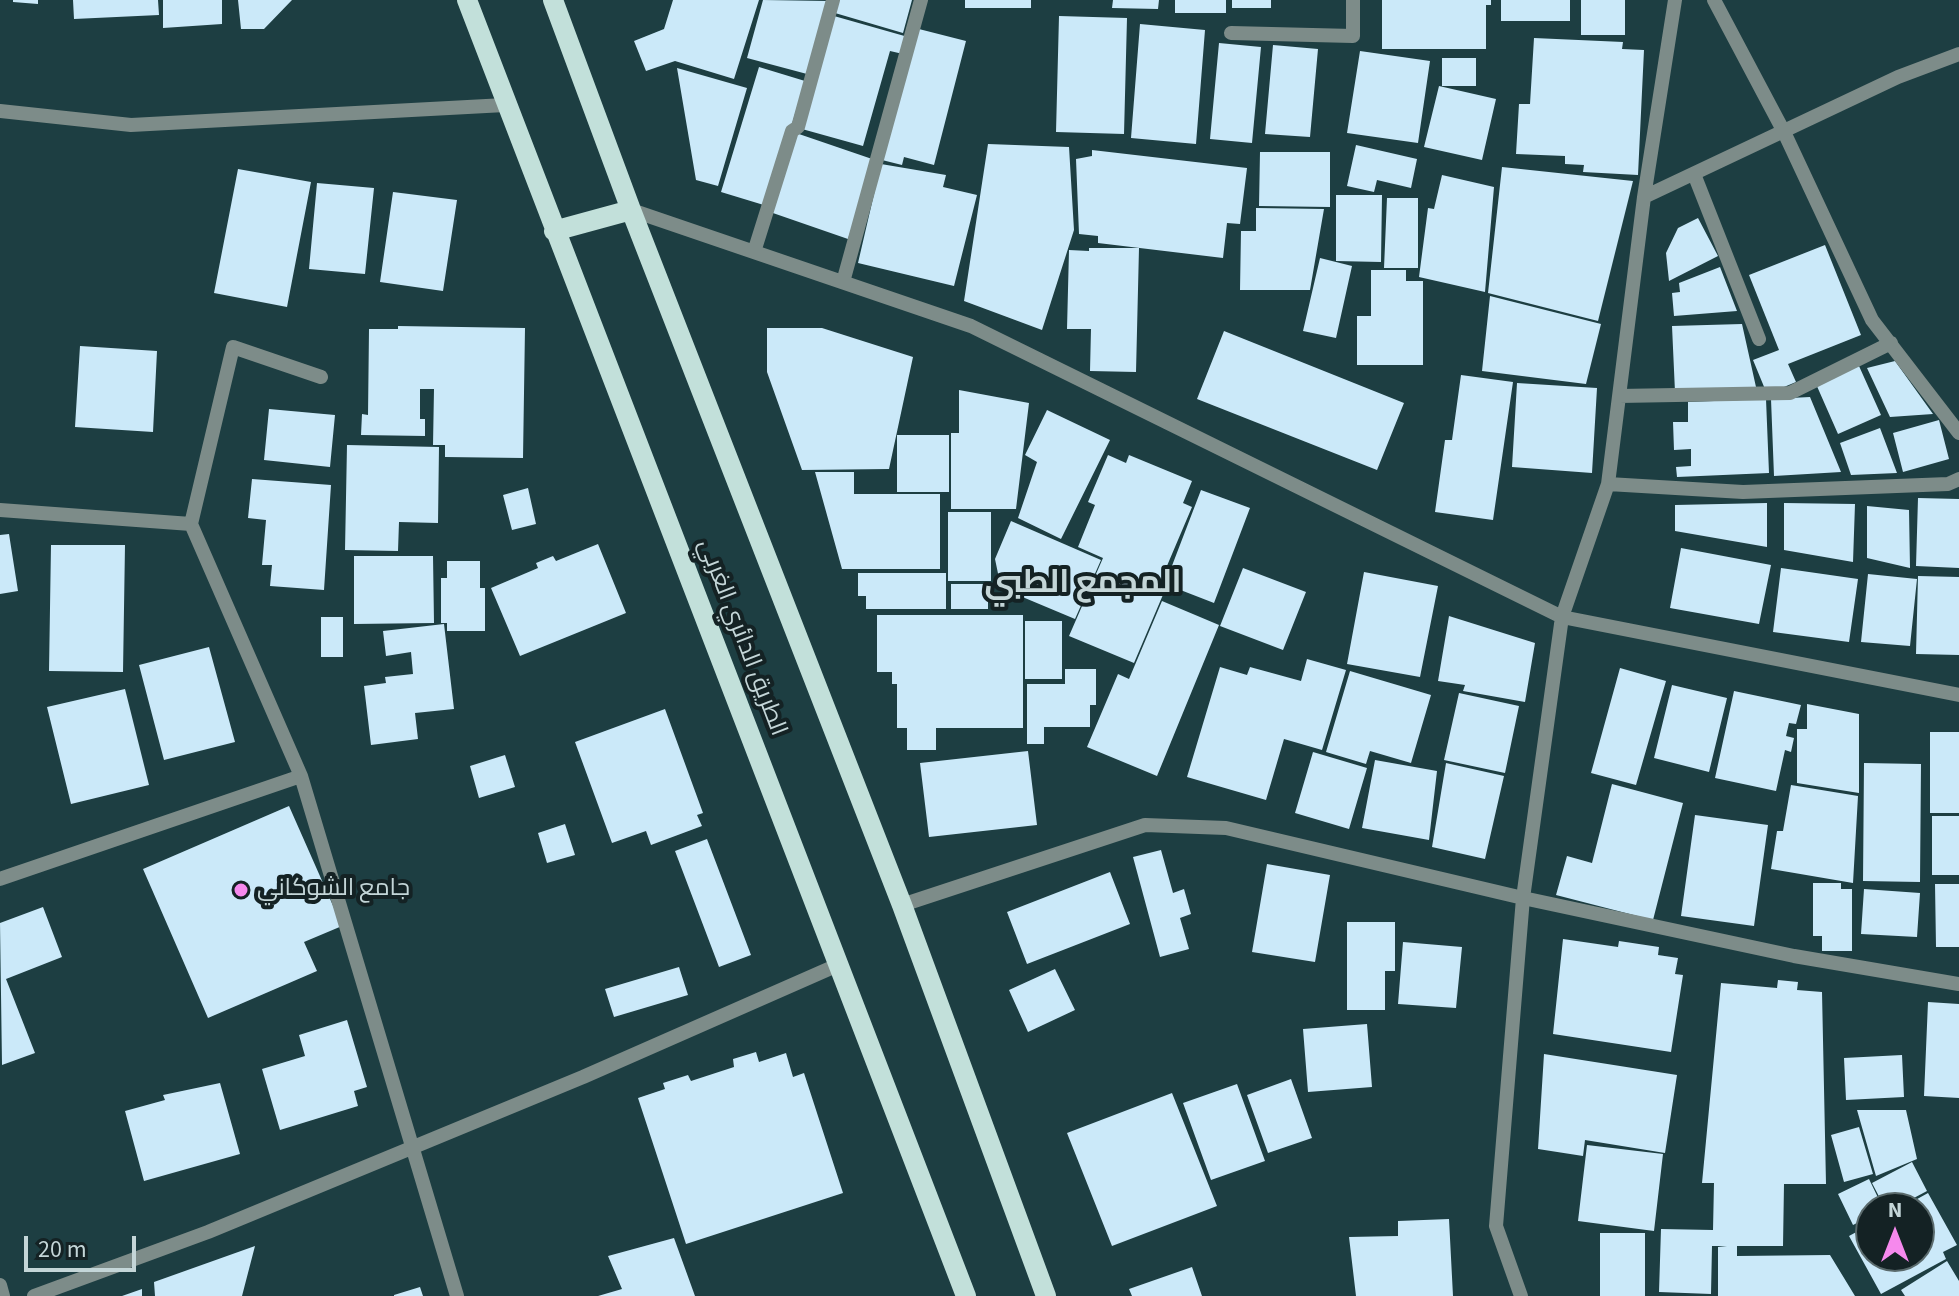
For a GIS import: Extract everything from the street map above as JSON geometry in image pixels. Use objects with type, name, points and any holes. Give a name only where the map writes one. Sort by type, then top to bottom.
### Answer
[{"type":"main road","name":"الطريق الدائري الغربي","points":[[467,0],[966,1296]]},
{"type":"main road","points":[[553,0],[631,210],[902,905],[1046,1296]]},
{"type":"main road","points":[[554,231],[631,210]]},
{"type":"street","points":[[754,252],[792,131],[798,127],[833,0]]},
{"type":"street","points":[[843,282],[921,0]]},
{"type":"street","points":[[1231,33],[1353,36],[1353,0]]},
{"type":"street","points":[[1521,1296],[1496,1226],[1523,898],[1562,617],[1608,484],[1644,197],[1675,0]]},
{"type":"street","points":[[1714,0],[1784,132],[1872,320],[1959,433]]},
{"type":"street","points":[[1644,197],[1898,77],[1959,54]]},
{"type":"street","points":[[0,111],[131,125],[505,105]]},
{"type":"street","points":[[1694,174],[1759,339]]},
{"type":"street","points":[[631,210],[971,326],[1562,617],[1959,695]]},
{"type":"street","points":[[1619,396],[1765,396],[1790,393],[1891,343]]},
{"type":"street","points":[[321,377],[233,347],[191,524],[301,776],[457,1296]]},
{"type":"street","points":[[1608,484],[1743,492],[1948,484],[1959,479]]},
{"type":"street","points":[[0,510],[191,524]]},
{"type":"street","points":[[0,879],[301,776]]},
{"type":"street","points":[[902,905],[1145,825],[1226,828],[1523,898],[1794,956],[1959,984]]},
{"type":"street","points":[[34,1296],[208,1232],[840,964]]},
{"type":"street","points":[[0,1285],[3,1296]]},
{"type":"building","points":[[38,0],[38,4],[13,2]]},
{"type":"building","points":[[73,0],[158,0],[159,15],[74,19]]},
{"type":"building","points":[[163,0],[222,0],[222,24],[163,28]]},
{"type":"building","points":[[238,0],[292,0],[264,29],[241,29]]},
{"type":"building","points":[[673,0],[759,0],[734,79],[675,61],[646,71],[634,41],[664,29]]},
{"type":"building","points":[[763,0],[828,1],[807,74],[747,58]]},
{"type":"building","points":[[838,0],[912,0],[903,33],[835,13]]},
{"type":"building","points":[[965,0],[1031,0],[1031,8],[965,8]]},
{"type":"building","points":[[1113,0],[1159,0],[1158,9],[1112,8]]},
{"type":"building","points":[[1175,0],[1226,0],[1226,13],[1175,13]]},
{"type":"building","points":[[1232,0],[1271,0],[1271,8],[1232,8]]},
{"type":"building","points":[[1382,0],[1491,0],[1491,5],[1486,5],[1486,49],[1382,49]]},
{"type":"building","points":[[1501,0],[1570,0],[1570,21],[1501,21]]},
{"type":"building","points":[[1581,0],[1625,0],[1625,35],[1581,35]]},
{"type":"building","points":[[834,16],[908,37],[903,54],[890,51],[863,146],[802,129]]},
{"type":"building","points":[[1059,16],[1127,18],[1124,134],[1056,132]]},
{"type":"building","points":[[1140,24],[1205,30],[1196,144],[1131,138]]},
{"type":"building","points":[[915,28],[966,41],[934,165],[904,157],[902,165],[882,160]]},
{"type":"building","points":[[1534,38],[1623,42],[1622,49],[1644,50],[1638,175],[1583,172],[1584,165],[1565,164],[1565,156],[1516,154],[1519,104],[1530,104]]},
{"type":"building","points":[[1219,43],[1261,47],[1252,143],[1210,139]]},
{"type":"building","points":[[1273,45],[1318,49],[1310,137],[1265,134]]},
{"type":"building","points":[[1360,51],[1430,61],[1418,143],[1347,133]]},
{"type":"building","points":[[1442,58],[1476,58],[1476,86],[1442,86]]},
{"type":"building","points":[[759,67],[805,81],[767,206],[721,192]]},
{"type":"building","points":[[677,68],[747,88],[718,186],[696,180]]},
{"type":"building","points":[[1439,86],[1496,99],[1482,160],[1424,147]]},
{"type":"building","points":[[796,133],[875,160],[848,239],[770,212]]},
{"type":"building","points":[[988,144],[1069,147],[1074,230],[1042,330],[964,301]]},
{"type":"building","points":[[1356,145],[1417,159],[1411,188],[1377,180],[1374,192],[1347,186]]},
{"type":"building","points":[[1092,150],[1247,168],[1240,224],[1227,223],[1223,258],[1098,243],[1098,236],[1079,234],[1076,159],[1092,156]]},
{"type":"building","points":[[1260,152],[1330,152],[1330,207],[1259,206]]},
{"type":"building","points":[[881,164],[946,175],[943,187],[977,195],[954,286],[858,263]]},
{"type":"building","points":[[1502,167],[1633,181],[1598,321],[1488,293]]},
{"type":"building","points":[[238,169],[311,182],[287,307],[214,293]]},
{"type":"building","points":[[1442,175],[1494,187],[1485,292],[1419,277],[1428,208],[1434,209]]},
{"type":"building","points":[[317,183],[374,188],[365,274],[309,269]]},
{"type":"building","points":[[393,192],[457,200],[443,291],[380,282]]},
{"type":"building","points":[[1336,195],[1382,195],[1381,262],[1336,261]]},
{"type":"building","points":[[1387,198],[1418,198],[1418,268],[1384,268]]},
{"type":"building","points":[[1256,208],[1324,209],[1310,290],[1240,290],[1241,231],[1256,231]]},
{"type":"building","points":[[1698,218],[1718,256],[1669,281],[1666,253],[1678,228]]},
{"type":"building","points":[[1825,245],[1861,335],[1788,364],[1796,382],[1767,394],[1753,360],[1779,350],[1749,275]]},
{"type":"building","points":[[1089,248],[1139,248],[1136,372],[1090,371],[1091,329],[1067,329],[1069,250],[1089,251]]},
{"type":"building","points":[[1320,258],[1352,266],[1336,338],[1303,331]]},
{"type":"building","points":[[1720,267],[1737,311],[1674,316],[1672,293],[1680,292],[1679,283]]},
{"type":"building","points":[[1371,270],[1406,270],[1406,281],[1423,281],[1423,365],[1357,365],[1357,316],[1371,316]]},
{"type":"building","points":[[1490,296],[1601,324],[1586,384],[1482,371]]},
{"type":"building","points":[[1742,324],[1756,387],[1675,392],[1672,326]]},
{"type":"building","points":[[398,326],[525,328],[523,458],[445,457],[445,445],[433,445],[434,389],[420,389],[420,419],[425,419],[425,436],[361,435],[362,414],[368,415],[369,329],[398,329]]},
{"type":"building","points":[[767,328],[822,328],[913,357],[889,469],[802,470],[767,372]]},
{"type":"building","points":[[1224,331],[1404,403],[1377,470],[1197,399]]},
{"type":"building","points":[[80,346],[157,351],[153,432],[75,427]]},
{"type":"building","points":[[1895,361],[1933,414],[1890,417],[1867,368]]},
{"type":"building","points":[[1859,366],[1881,415],[1838,434],[1816,384]]},
{"type":"building","points":[[1461,375],[1513,382],[1493,520],[1435,512],[1445,440],[1452,440]]},
{"type":"building","points":[[1517,383],[1597,388],[1592,473],[1512,467]]},
{"type":"building","points":[[959,390],[1029,403],[1016,509],[951,509],[951,433],[959,433]]},
{"type":"building","points":[[1810,397],[1841,472],[1774,476],[1771,399]]},
{"type":"building","points":[[1766,399],[1769,473],[1677,477],[1676,467],[1691,466],[1691,449],[1674,450],[1673,422],[1688,422],[1688,402]]},
{"type":"building","points":[[269,409],[335,415],[330,467],[264,460]]},
{"type":"building","points":[[1047,410],[1110,440],[1061,539],[1018,518],[1037,462],[1025,455]]},
{"type":"building","points":[[1939,420],[1949,459],[1903,472],[1893,433]]},
{"type":"building","points":[[1880,428],[1897,473],[1851,475],[1840,443]]},
{"type":"building","points":[[897,435],[949,435],[949,492],[897,492]]},
{"type":"building","points":[[347,445],[439,447],[438,523],[399,522],[398,551],[345,550]]},
{"type":"building","points":[[1108,455],[1126,463],[1129,455],[1192,481],[1183,503],[1192,507],[1158,587],[1165,590],[1134,663],[1069,636],[1103,558],[1078,547],[1095,505],[1088,502]]},
{"type":"building","points":[[815,472],[854,472],[854,494],[940,494],[940,569],[842,569]]},
{"type":"building","points":[[252,479],[331,485],[324,590],[270,586],[272,565],[262,565],[266,520],[248,518]]},
{"type":"building","points":[[528,488],[536,524],[512,530],[503,495]]},
{"type":"building","points":[[1201,490],[1250,508],[1214,603],[1165,584]]},
{"type":"building","points":[[1918,498],[1959,499],[1959,568],[1916,566]]},
{"type":"building","points":[[1767,503],[1767,547],[1675,531],[1675,505]]},
{"type":"building","points":[[1784,503],[1855,504],[1853,562],[1784,550]]},
{"type":"building","points":[[1867,506],[1909,510],[1910,568],[1867,558]]},
{"type":"building","points":[[948,512],[991,512],[991,581],[948,581]]},
{"type":"building","points":[[1011,521],[1101,560],[1075,619],[1001,588],[995,559]]},
{"type":"building","points":[[9,534],[18,591],[0,594],[0,535]]},
{"type":"building","points":[[598,544],[626,613],[520,656],[491,588],[538,568],[536,563],[553,556],[556,561]]},
{"type":"building","points":[[51,545],[125,545],[123,672],[49,671]]},
{"type":"building","points":[[1681,548],[1771,565],[1759,624],[1670,608]]},
{"type":"building","points":[[354,556],[433,556],[434,623],[354,624]]},
{"type":"building","points":[[447,561],[480,561],[480,588],[485,588],[485,631],[447,631],[447,623],[441,623],[441,578],[447,578]]},
{"type":"building","points":[[1243,568],[1306,592],[1283,650],[1220,626]]},
{"type":"building","points":[[1781,568],[1858,579],[1849,642],[1773,632]]},
{"type":"building","points":[[1364,572],[1438,586],[1420,677],[1347,664]]},
{"type":"building","points":[[858,573],[946,573],[946,609],[866,609],[866,596],[858,596]]},
{"type":"building","points":[[1868,574],[1917,579],[1910,646],[1861,642]]},
{"type":"building","points":[[1918,576],[1959,577],[1959,655],[1916,654]]},
{"type":"building","points":[[951,584],[988,584],[988,609],[951,609]]},
{"type":"building","points":[[1162,601],[1219,625],[1157,776],[1087,747],[1118,674],[1129,679]]},
{"type":"building","points":[[877,615],[1023,615],[1023,728],[936,728],[936,750],[907,750],[907,728],[897,728],[897,684],[892,684],[892,672],[877,672]]},
{"type":"building","points":[[1449,616],[1535,643],[1525,702],[1463,691],[1465,685],[1438,681]]},
{"type":"building","points":[[321,617],[343,617],[343,657],[321,657]]},
{"type":"building","points":[[1025,621],[1062,621],[1062,679],[1025,679]]},
{"type":"building","points":[[444,624],[454,709],[415,713],[418,739],[371,745],[364,686],[386,683],[385,677],[413,674],[411,652],[386,656],[383,631]]},
{"type":"building","points":[[209,647],[235,742],[164,760],[139,665]]},
{"type":"building","points":[[1307,659],[1346,670],[1322,750],[1284,739],[1266,800],[1187,777],[1220,667],[1247,675],[1250,667],[1301,681]]},
{"type":"building","points":[[1620,668],[1666,681],[1636,785],[1591,773]]},
{"type":"building","points":[[1065,669],[1096,669],[1096,705],[1090,705],[1090,727],[1044,727],[1044,744],[1027,744],[1027,684],[1065,684]]},
{"type":"building","points":[[1350,671],[1431,695],[1411,763],[1370,751],[1366,764],[1326,752]]},
{"type":"building","points":[[1672,685],[1727,698],[1709,772],[1654,758]]},
{"type":"building","points":[[125,689],[149,785],[71,804],[47,707]]},
{"type":"building","points":[[1734,691],[1801,705],[1796,724],[1789,723],[1786,736],[1794,738],[1791,752],[1785,750],[1776,791],[1715,778]]},
{"type":"building","points":[[1459,693],[1519,706],[1505,773],[1444,760]]},
{"type":"building","points":[[1807,704],[1859,714],[1859,793],[1797,783],[1797,729],[1807,729]]},
{"type":"building","points":[[665,709],[703,813],[697,815],[702,826],[651,845],[646,831],[612,843],[575,742]]},
{"type":"building","points":[[1930,732],[1959,732],[1959,813],[1930,813]]},
{"type":"building","points":[[1028,751],[1037,825],[929,837],[920,763]]},
{"type":"building","points":[[1313,752],[1367,768],[1349,829],[1295,813]]},
{"type":"building","points":[[505,755],[515,787],[479,798],[470,766]]},
{"type":"building","points":[[1375,760],[1437,771],[1429,840],[1362,828]]},
{"type":"building","points":[[1446,763],[1504,776],[1485,859],[1432,847]]},
{"type":"building","points":[[1864,763],[1921,764],[1920,882],[1863,881]]},
{"type":"building","points":[[1612,784],[1683,803],[1653,920],[1556,895],[1567,856],[1592,863]]},
{"type":"building","points":[[1791,785],[1858,796],[1853,883],[1771,869],[1777,831],[1783,831]]},
{"type":"building","points":[[289,806],[342,926],[304,942],[317,971],[208,1018],[143,869]]},
{"type":"building","points":[[1695,815],[1768,825],[1754,926],[1681,916]]},
{"type":"building","points":[[1932,816],[1959,816],[1959,875],[1932,875]]},
{"type":"building","points":[[565,824],[575,855],[547,863],[538,833]]},
{"type":"building","points":[[707,839],[751,955],[719,967],[675,851]]},
{"type":"building","points":[[1161,850],[1173,893],[1184,889],[1191,914],[1180,918],[1189,949],[1160,957],[1133,857]]},
{"type":"building","points":[[1267,864],[1330,875],[1315,962],[1252,952]]},
{"type":"building","points":[[1110,872],[1130,924],[1027,964],[1007,912]]},
{"type":"building","points":[[1813,883],[1841,883],[1841,889],[1852,889],[1852,951],[1822,951],[1822,936],[1813,936]]},
{"type":"building","points":[[1935,884],[1959,884],[1959,947],[1936,947]]},
{"type":"building","points":[[1864,889],[1920,893],[1917,937],[1861,934]]},
{"type":"building","points":[[43,907],[62,957],[6,979],[35,1053],[2,1065],[0,923]]},
{"type":"building","points":[[1347,922],[1395,922],[1395,971],[1385,971],[1385,1010],[1347,1010]]},
{"type":"building","points":[[1563,939],[1618,947],[1619,941],[1659,947],[1658,955],[1678,958],[1675,974],[1683,975],[1671,1052],[1553,1034]]},
{"type":"building","points":[[1403,942],[1462,947],[1456,1008],[1398,1004]]},
{"type":"building","points":[[679,967],[688,995],[614,1017],[605,989]]},
{"type":"building","points":[[1055,969],[1075,1010],[1028,1032],[1009,990]]},
{"type":"building","points":[[1778,980],[1798,982],[1797,990],[1822,992],[1826,1184],[1784,1184],[1783,1246],[1737,1246],[1737,1256],[1830,1255],[1855,1296],[1718,1296],[1718,1247],[1727,1246],[1712,1246],[1711,1294],[1659,1292],[1661,1229],[1713,1230],[1714,1183],[1702,1183],[1721,983],[1777,988]]},
{"type":"building","points":[[1928,1002],[1959,1004],[1959,1098],[1924,1096]]},
{"type":"building","points":[[347,1020],[367,1087],[354,1091],[358,1106],[280,1130],[262,1069],[305,1056],[299,1035]]},
{"type":"building","points":[[1367,1024],[1372,1087],[1308,1092],[1303,1029]]},
{"type":"building","points":[[756,1052],[759,1062],[786,1053],[793,1077],[804,1073],[843,1193],[686,1244],[638,1098],[665,1089],[663,1083],[688,1075],[691,1081],[734,1067],[733,1059]]},
{"type":"building","points":[[1544,1054],[1677,1075],[1665,1153],[1585,1140],[1583,1156],[1538,1149]]},
{"type":"building","points":[[1902,1055],[1904,1097],[1846,1100],[1844,1058]]},
{"type":"building","points":[[1291,1079],[1312,1138],[1268,1153],[1247,1095]]},
{"type":"building","points":[[220,1083],[240,1154],[144,1181],[125,1111],[165,1100],[163,1095]]},
{"type":"building","points":[[1237,1084],[1265,1161],[1211,1180],[1183,1103]]},
{"type":"building","points":[[1172,1093],[1217,1206],[1112,1246],[1067,1133]]},
{"type":"building","points":[[1857,1110],[1906,1110],[1917,1159],[1876,1176]]},
{"type":"building","points":[[1859,1127],[1873,1174],[1844,1182],[1831,1135]]},
{"type":"building","points":[[1587,1145],[1663,1154],[1654,1231],[1578,1221]]},
{"type":"building","points":[[1912,1162],[1927,1191],[1877,1192],[1872,1183]]},
{"type":"building","points":[[1869,1179],[1875,1192],[1855,1192],[1853,1225],[1838,1194]]},
{"type":"building","points":[[1935,1206],[1957,1245],[1943,1252],[1946,1259],[1935,1265]]},
{"type":"building","points":[[1449,1219],[1453,1296],[1356,1296],[1349,1237],[1398,1236],[1398,1221]]},
{"type":"building","points":[[1600,1233],[1645,1233],[1645,1296],[1600,1296]]},
{"type":"building","points":[[1855,1233],[1855,1247],[1849,1236]]},
{"type":"building","points":[[674,1238],[695,1296],[598,1296],[622,1289],[608,1256]]},
{"type":"building","points":[[255,1246],[242,1296],[155,1296],[154,1282]]},
{"type":"building","points":[[1947,1261],[1959,1281],[1959,1296],[1905,1296],[1901,1290],[1930,1272],[1935,1272],[1935,1269]]},
{"type":"building","points":[[1192,1267],[1202,1296],[1132,1296],[1129,1289]]},
{"type":"building","points":[[1869,1272],[1922,1272],[1881,1294]]},
{"type":"building","points":[[420,1287],[423,1296],[394,1296],[394,1295]]},
{"type":"building","points":[[142,1289],[142,1296],[122,1296]]},
{"type":"place","name":"جامع الشوكاني","points":[[241,890]]},
{"type":"district","name":"المجمع الطبي","points":[[1083,585]]}]
